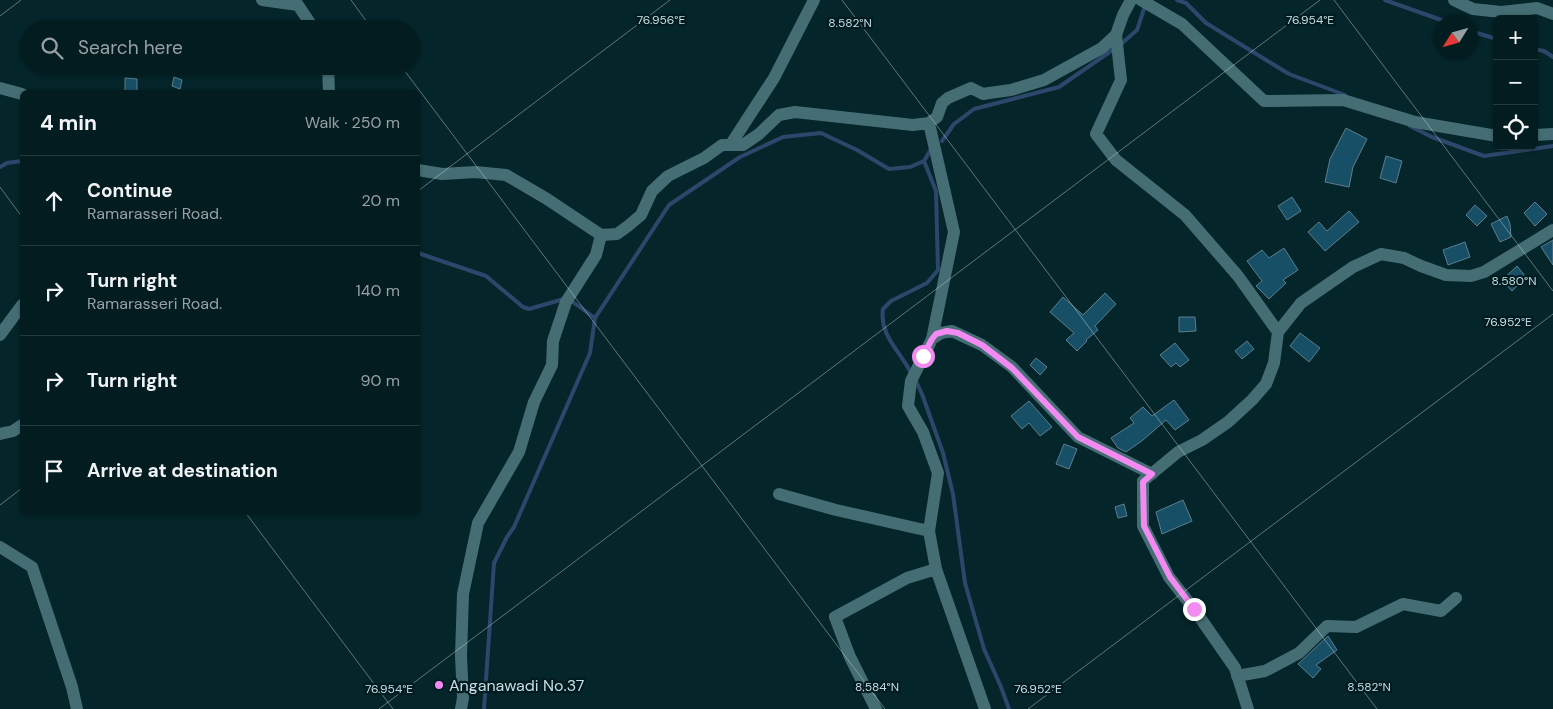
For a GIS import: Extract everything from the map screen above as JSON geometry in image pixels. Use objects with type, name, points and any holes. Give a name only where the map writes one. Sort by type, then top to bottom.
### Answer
[{"type":"street","points":[[262,0],[298,5],[308,20]]},
{"type":"street","points":[[731,144],[774,78],[814,0]]},
{"type":"street","points":[[1131,0],[1122,15],[1116,35],[1121,80],[1096,134],[1116,160],[1185,215],[1238,276],[1278,332]]},
{"type":"street","points":[[1141,0],[1182,24],[1264,101],[1343,100],[1415,122],[1493,135]]},
{"type":"street","points":[[1454,0],[1473,9],[1501,12],[1522,5],[1553,14]]},
{"type":"street","points":[[420,170],[442,174],[475,172],[506,174],[602,235],[617,234],[640,215],[652,191],[668,176],[704,158],[722,145],[743,144],[759,134],[780,115],[795,112],[913,124],[929,123],[937,117],[942,103],[948,98],[971,88],[982,94],[1011,90],[1044,80],[1102,48],[1116,35]]},
{"type":"street","points":[[328,75],[329,90]]},
{"type":"street","points":[[0,88],[20,93]]},
{"type":"street","points":[[929,123],[954,232],[932,339],[911,381],[907,403],[922,432],[938,473],[929,531],[936,569],[985,709]]},
{"type":"street","points":[[1538,135],[1553,134]]},
{"type":"street","points":[[1248,709],[1234,668],[1170,577],[1144,526],[1143,482],[1178,452],[1202,440],[1228,422],[1252,400],[1266,384],[1272,370],[1278,332],[1301,303],[1353,267],[1381,254],[1404,258],[1446,275],[1471,276],[1484,272],[1553,230]]},
{"type":"street","points":[[461,709],[463,698],[461,656],[463,594],[479,520],[518,452],[534,402],[552,365],[553,341],[567,299],[596,256],[602,235]]},
{"type":"street","points":[[0,335],[20,308]]},
{"type":"street","points":[[932,339],[941,333],[952,331],[982,345],[1012,368],[1078,437],[1152,474]]},
{"type":"street","points":[[0,434],[12,431],[20,426]]},
{"type":"street","points":[[779,494],[836,510],[929,531]]},
{"type":"street","points":[[0,546],[32,567],[72,687],[77,709]]},
{"type":"street","points":[[876,709],[850,657],[835,617],[907,578],[936,569]]},
{"type":"street","points":[[1237,676],[1266,670],[1299,653],[1328,626],[1356,627],[1403,604],[1441,611],[1456,598]]},
{"type":"building","points":[[174,77],[182,80],[180,89],[172,86]]},
{"type":"building","points":[[125,78],[137,79],[137,90],[125,90]]},
{"type":"building","points":[[1346,128],[1367,139],[1353,167],[1349,187],[1325,182],[1330,159]]},
{"type":"building","points":[[1386,156],[1402,161],[1396,183],[1380,178]]},
{"type":"building","points":[[1292,197],[1301,211],[1287,220],[1278,206]]},
{"type":"building","points":[[1535,202],[1547,214],[1535,226],[1524,213]]},
{"type":"building","points":[[1475,205],[1487,216],[1477,226],[1466,215]]},
{"type":"building","points":[[1349,211],[1359,222],[1325,251],[1308,232],[1319,222],[1327,231]]},
{"type":"building","points":[[1507,216],[1511,237],[1500,242],[1491,224]]},
{"type":"building","points":[[1553,240],[1553,265],[1541,247]]},
{"type":"building","points":[[1465,242],[1470,257],[1448,265],[1443,250]]},
{"type":"building","points":[[1284,248],[1298,270],[1283,280],[1286,283],[1269,299],[1256,286],[1262,281],[1247,261],[1262,250],[1269,258]]},
{"type":"building","points":[[1517,266],[1526,277],[1512,291],[1502,280]]},
{"type":"building","points":[[1105,293],[1116,304],[1095,326],[1098,330],[1077,351],[1066,340],[1074,333],[1050,312],[1063,297],[1083,315]]},
{"type":"building","points":[[1179,317],[1195,317],[1196,331],[1179,332]]},
{"type":"building","points":[[1300,333],[1320,348],[1309,362],[1290,346]]},
{"type":"building","points":[[1247,341],[1254,349],[1242,359],[1235,351]]},
{"type":"building","points":[[1175,343],[1189,360],[1180,367],[1176,363],[1171,367],[1160,355]]},
{"type":"building","points":[[1036,358],[1047,367],[1040,375],[1030,365]]},
{"type":"building","points":[[1174,400],[1189,420],[1175,430],[1166,420],[1126,452],[1118,448],[1111,438],[1134,423],[1130,418],[1143,407],[1152,416]]},
{"type":"building","points":[[1029,401],[1052,427],[1040,436],[1029,423],[1022,429],[1011,416]]},
{"type":"building","points":[[1064,444],[1077,449],[1069,469],[1056,464]]},
{"type":"building","points":[[1183,500],[1192,521],[1162,534],[1156,512]]},
{"type":"building","points":[[1124,504],[1127,516],[1118,518],[1115,507]]},
{"type":"building","points":[[1328,636],[1337,650],[1316,665],[1321,669],[1313,678],[1298,664]]},
{"type":"waterway","points":[[1177,0],[1186,3],[1206,23],[1289,74],[1345,95]]},
{"type":"waterway","points":[[1385,0],[1433,17]]},
{"type":"waterway","points":[[1120,45],[1137,30],[1145,6]]},
{"type":"waterway","points":[[1478,33],[1493,38]]},
{"type":"waterway","points":[[942,141],[954,124],[974,109],[1059,87],[1114,49]]},
{"type":"waterway","points":[[1538,50],[1544,51],[1553,57]]},
{"type":"waterway","points":[[1410,126],[1432,137],[1484,156],[1553,146]]},
{"type":"waterway","points":[[484,709],[494,563],[514,527],[590,353],[595,318],[669,205],[740,157],[783,137],[821,133],[857,150],[889,169],[910,167],[924,161],[931,149]]},
{"type":"waterway","points":[[0,167],[7,163],[20,161]]},
{"type":"waterway","points":[[911,373],[887,335],[884,327],[883,309],[891,301],[927,283],[938,270],[936,191],[924,161]]},
{"type":"waterway","points":[[420,254],[486,276],[523,307],[529,309],[564,299]]},
{"type":"waterway","points":[[570,300],[595,318]]},
{"type":"waterway","points":[[915,379],[943,453],[953,494],[965,583],[984,649],[1009,709]]},
{"type":"place","name":"Anganawadi No.37","points":[[439,685]]},
{"type":"route","points":[[923,356],[936,334],[947,331],[958,333],[982,345],[1012,368],[1078,437],[1152,474],[1143,482],[1144,526],[1170,577],[1194,609]]}]
